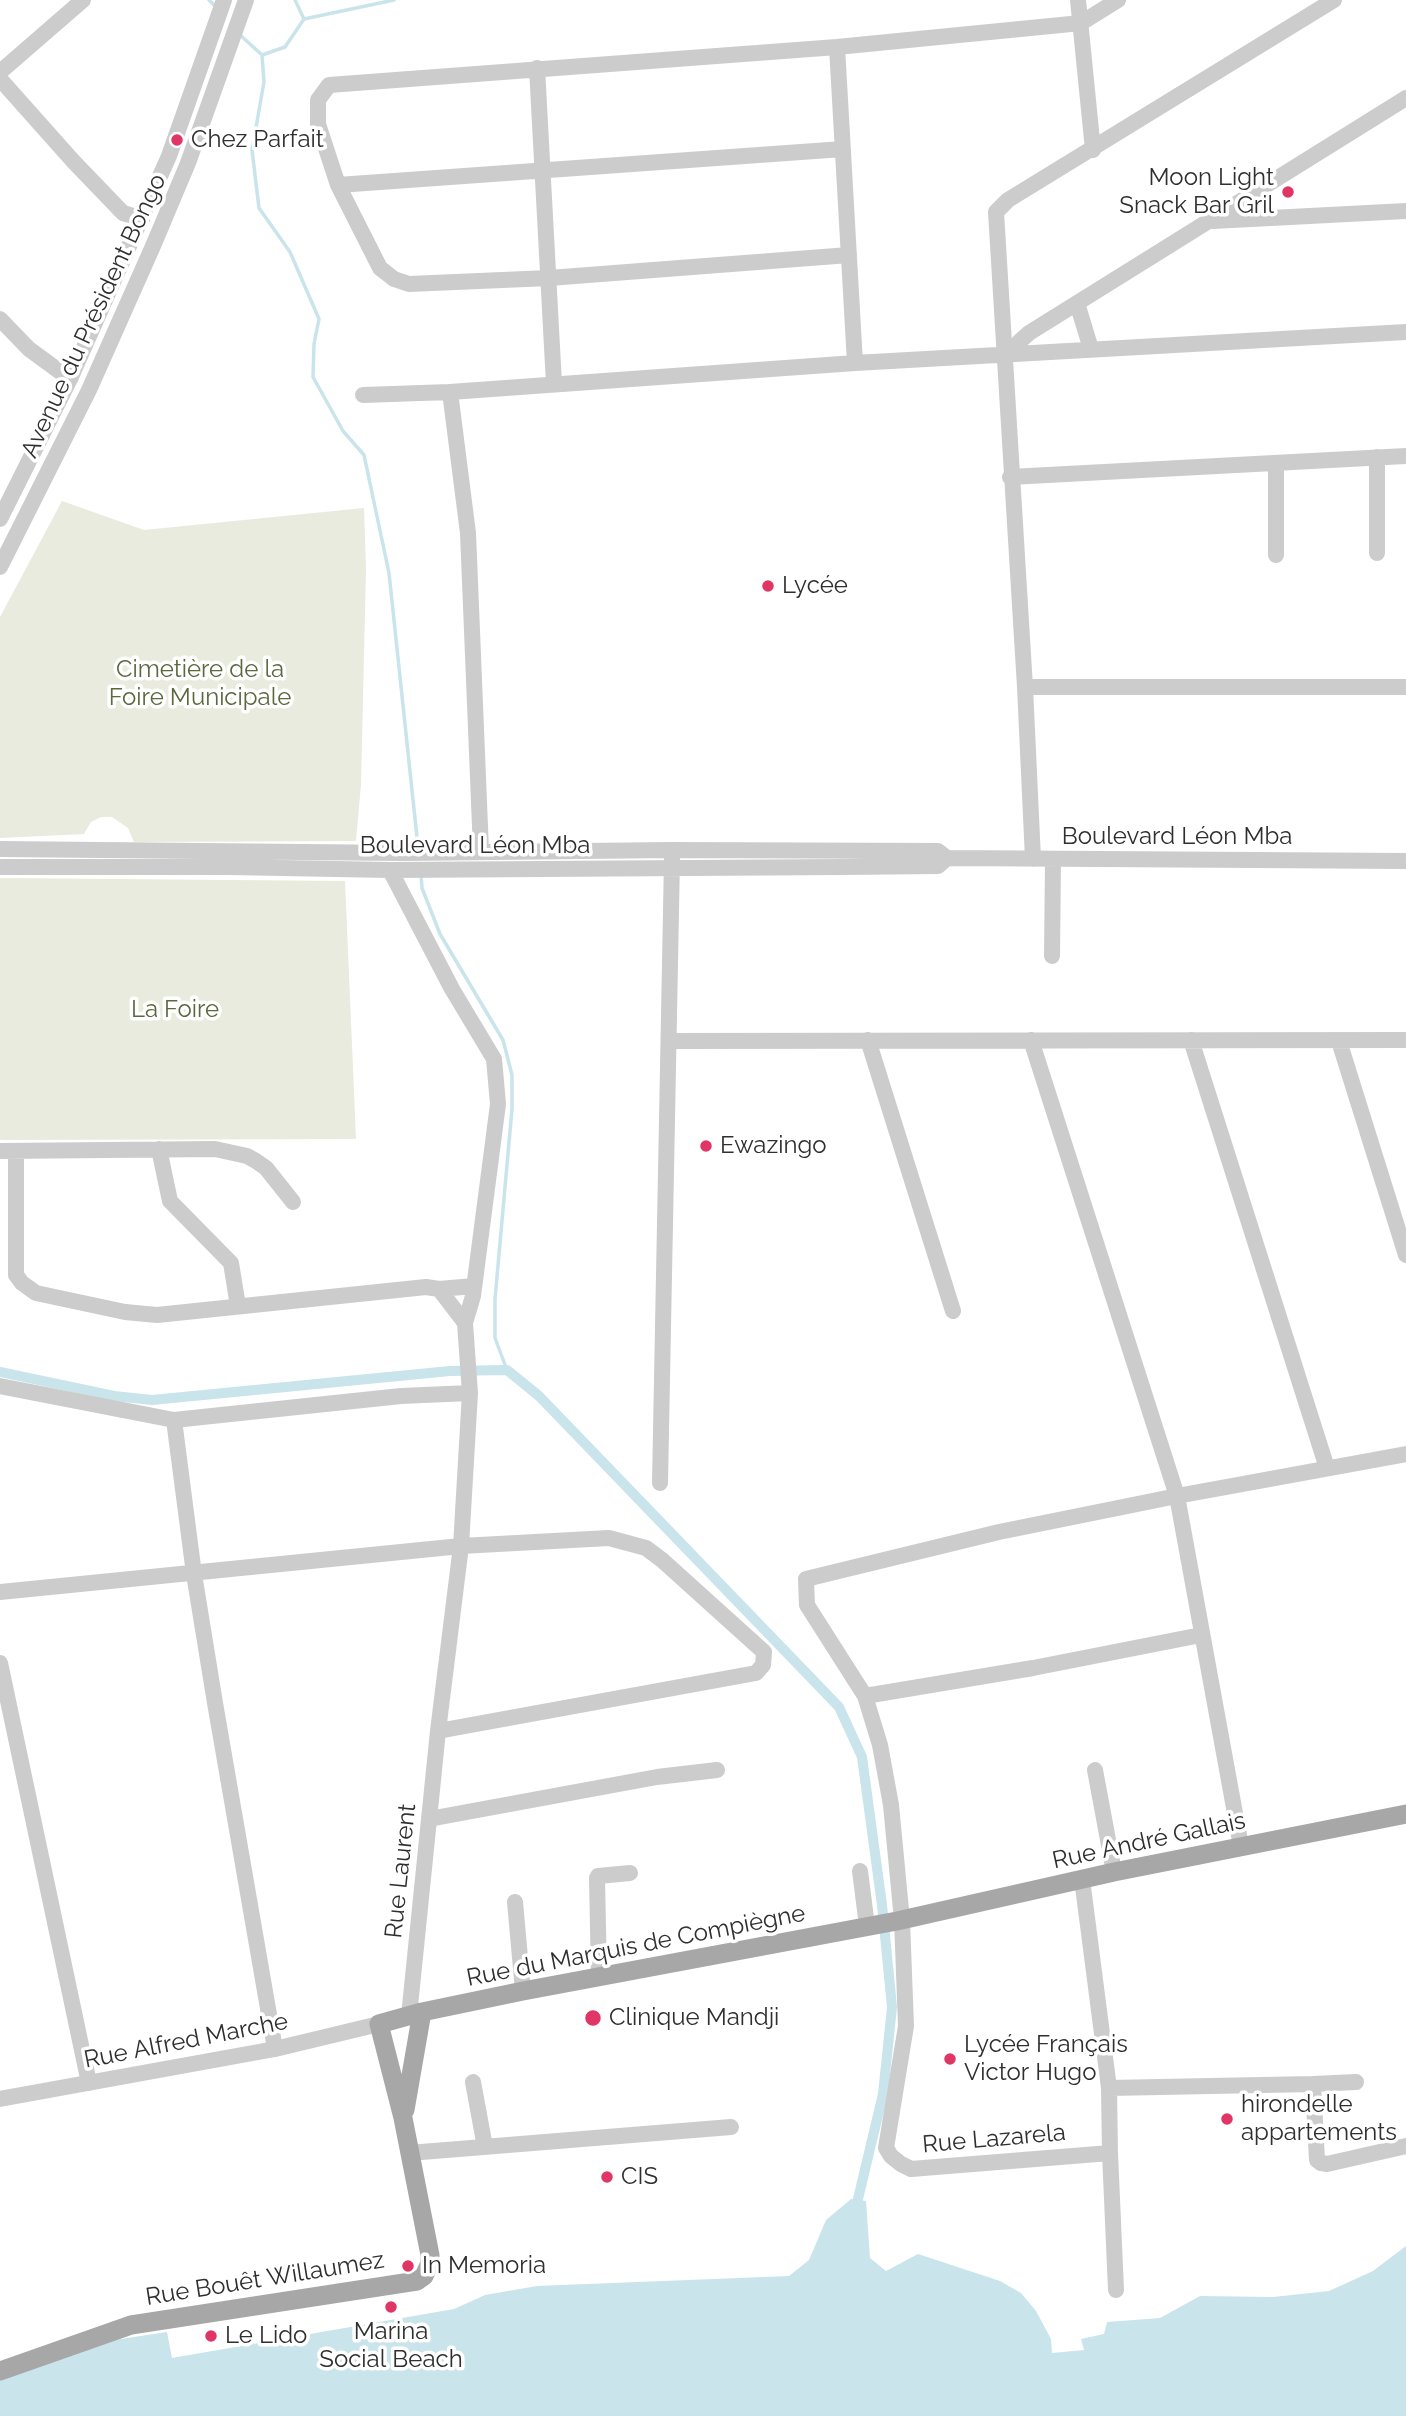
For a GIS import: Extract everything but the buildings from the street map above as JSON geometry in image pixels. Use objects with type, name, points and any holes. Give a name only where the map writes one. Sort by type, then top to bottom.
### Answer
[{"type":"main road","name":"Rue André Gallais","points":[[899,1921],[1114,1872],[1406,1814]]},
{"type":"main road","name":"Rue du Marquis de Compiègne","points":[[379,2024],[523,1991],[899,1921]]},
{"type":"main road","points":[[403,2118],[416,2014]]},
{"type":"main road","name":"Rue Bouêt Willaumez","points":[[0,2371],[131,2325],[416,2281],[428,2270],[430,2255],[403,2118],[379,2024]]},
{"type":"street","points":[[0,72],[83,0]]},
{"type":"street","points":[[1078,0],[1093,150]]},
{"type":"street","points":[[849,256],[549,278],[409,284],[394,279],[380,268],[338,184],[318,124],[318,100],[329,85],[837,47],[1081,23],[1118,0]]},
{"type":"street","points":[[1032,859],[1025,687],[1010,477],[1008,354],[996,212],[1008,200],[1334,0]]},
{"type":"street","name":"Avenue du Président Bongo","points":[[0,519],[70,379],[142,219],[169,156],[224,3]]},
{"type":"street","name":"Avenue du Président Bongo","points":[[0,567],[89,390],[148,258],[188,163],[245,6]]},
{"type":"street","points":[[837,47],[855,363]]},
{"type":"street","points":[[537,68],[554,384]]},
{"type":"street","points":[[0,79],[123,214],[142,219]]},
{"type":"street","points":[[1008,354],[1023,337],[1406,98]]},
{"type":"street","points":[[338,184],[843,149]]},
{"type":"street","points":[[1209,221],[1406,211]]},
{"type":"street","points":[[1077,303],[1091,349]]},
{"type":"street","points":[[0,319],[29,349],[70,379]]},
{"type":"street","points":[[363,396],[855,363],[1406,332]]},
{"type":"street","points":[[450,392],[468,533],[481,851]]},
{"type":"street","points":[[1010,477],[1406,456]]},
{"type":"street","points":[[1377,457],[1377,553]]},
{"type":"street","points":[[1276,463],[1276,555]]},
{"type":"street","points":[[1025,687],[1406,687]]},
{"type":"street","name":"Boulevard Léon Mba","points":[[0,849],[389,853],[938,850],[947,858],[1406,861]]},
{"type":"street","points":[[660,1483],[672,850]]},
{"type":"street","name":"Boulevard Léon Mba","points":[[0,867],[671,869],[938,866],[947,858]]},
{"type":"street","points":[[1052,956],[1054,860]]},
{"type":"street","name":"Rue Laurent","points":[[390,870],[452,989],[494,1059],[498,1104],[474,1286],[464,1323],[470,1388],[461,1546],[429,1819],[416,2014]]},
{"type":"street","points":[[868,1040],[953,1311]]},
{"type":"street","points":[[1031,1040],[1177,1496],[1241,1846]]},
{"type":"street","points":[[1191,1040],[1327,1468]]},
{"type":"street","points":[[669,1041],[1406,1040]]},
{"type":"street","points":[[1339,1041],[1406,1255]]},
{"type":"street","points":[[159,1149],[170,1201],[231,1263],[238,1307]]},
{"type":"street","points":[[292,1202],[266,1168],[247,1156],[215,1149],[8,1151],[16,1275],[36,1293],[157,1315],[426,1287],[439,1289],[474,1286]]},
{"type":"street","points":[[439,1289],[464,1323]]},
{"type":"street","points":[[0,1386],[174,1420],[470,1388]]},
{"type":"street","points":[[174,1420],[194,1574],[275,2049]]},
{"type":"street","points":[[1177,1496],[1406,1454]]},
{"type":"street","name":"Rue Lazarela","points":[[1110,2153],[911,2169],[891,2156],[886,2148],[906,2026],[891,1804],[880,1745],[865,1696],[807,1605],[806,1579],[999,1532],[1177,1496]]},
{"type":"street","points":[[0,1592],[461,1546],[609,1538],[646,1548],[663,1560],[764,1652],[762,1665],[756,1673],[438,1731]]},
{"type":"street","points":[[865,1696],[1033,1668],[1201,1635]]},
{"type":"street","points":[[0,1663],[89,2083]]},
{"type":"street","points":[[429,1819],[657,1777],[717,1770]]},
{"type":"street","points":[[1095,1770],[1114,1872]]},
{"type":"street","points":[[860,1871],[870,1926]]},
{"type":"street","points":[[600,1978],[597,1878],[630,1874]]},
{"type":"street","points":[[1082,1879],[1109,2088],[1116,2290]]},
{"type":"street","points":[[515,1902],[523,1991]]},
{"type":"street","name":"Rue Alfred Marche","points":[[0,2099],[275,2049],[379,2024]]},
{"type":"street","points":[[473,2082],[485,2147]]},
{"type":"street","points":[[1109,2088],[1356,2082]]},
{"type":"street","points":[[1313,2084],[1317,2160],[1321,2163],[1327,2164],[1406,2146]]},
{"type":"street","points":[[409,2153],[731,2127]]},
{"type":"green space","name":"Cimetière de la Foire Municipale","points":[[62,501],[144,530],[364,508],[366,569],[361,784],[356,841],[134,842],[128,828],[112,817],[101,817],[91,822],[84,834],[0,838],[0,617]]},
{"type":"green space","name":"La Foire","points":[[0,878],[345,881],[356,1139],[0,1140]]},
{"type":"water","points":[[851,2199],[866,2201],[870,2258],[886,2271],[918,2254],[1000,2281],[1021,2293],[1036,2311],[1051,2339],[1052,2353],[1084,2350],[1081,2339],[1104,2334],[1107,2322],[1160,2318],[1200,2296],[1273,2297],[1329,2291],[1373,2271],[1406,2246],[1406,2416],[0,2416],[0,2379],[101,2342],[167,2332],[172,2358],[454,2309],[485,2295],[537,2286],[789,2276],[809,2260],[826,2220]]},
{"type":"waterway","points":[[209,0],[216,7]]},
{"type":"waterway","points":[[295,0],[304,19]]},
{"type":"waterway","points":[[262,55],[285,47],[304,19],[394,0]]},
{"type":"waterway","points":[[239,34],[262,55],[264,82],[252,150],[259,208],[290,252],[319,319],[314,344],[313,377],[343,431],[364,455],[389,573],[418,847]]},
{"type":"waterway","points":[[421,875],[422,888],[440,934],[503,1040],[512,1075],[512,1109],[495,1299],[495,1338],[507,1370]]},
{"type":"waterway","points":[[0,1372],[114,1396],[152,1400],[450,1371],[507,1370],[539,1396],[839,1707],[862,1757],[882,1905],[892,2007],[883,2094],[858,2199]]},
{"type":"place","name":"Chez Parfait","points":[[177,140]]},
{"type":"place","name":"Moon Light Snack Bar Gril","points":[[1288,192]]},
{"type":"place","name":"Lycée","points":[[768,586]]},
{"type":"place","name":"Ewazingo","points":[[706,1146]]},
{"type":"place","name":"Clinique Mandji","points":[[593,2018]]},
{"type":"place","name":"Lycée Français Victor Hugo","points":[[950,2059]]},
{"type":"place","name":"hirondelle appartements","points":[[1227,2119]]},
{"type":"place","name":"CIS","points":[[607,2177]]},
{"type":"place","name":"In Memoria","points":[[408,2266]]},
{"type":"place","name":"Marina Social Beach","points":[[391,2307]]},
{"type":"place","name":"Le Lido","points":[[211,2336]]}]
